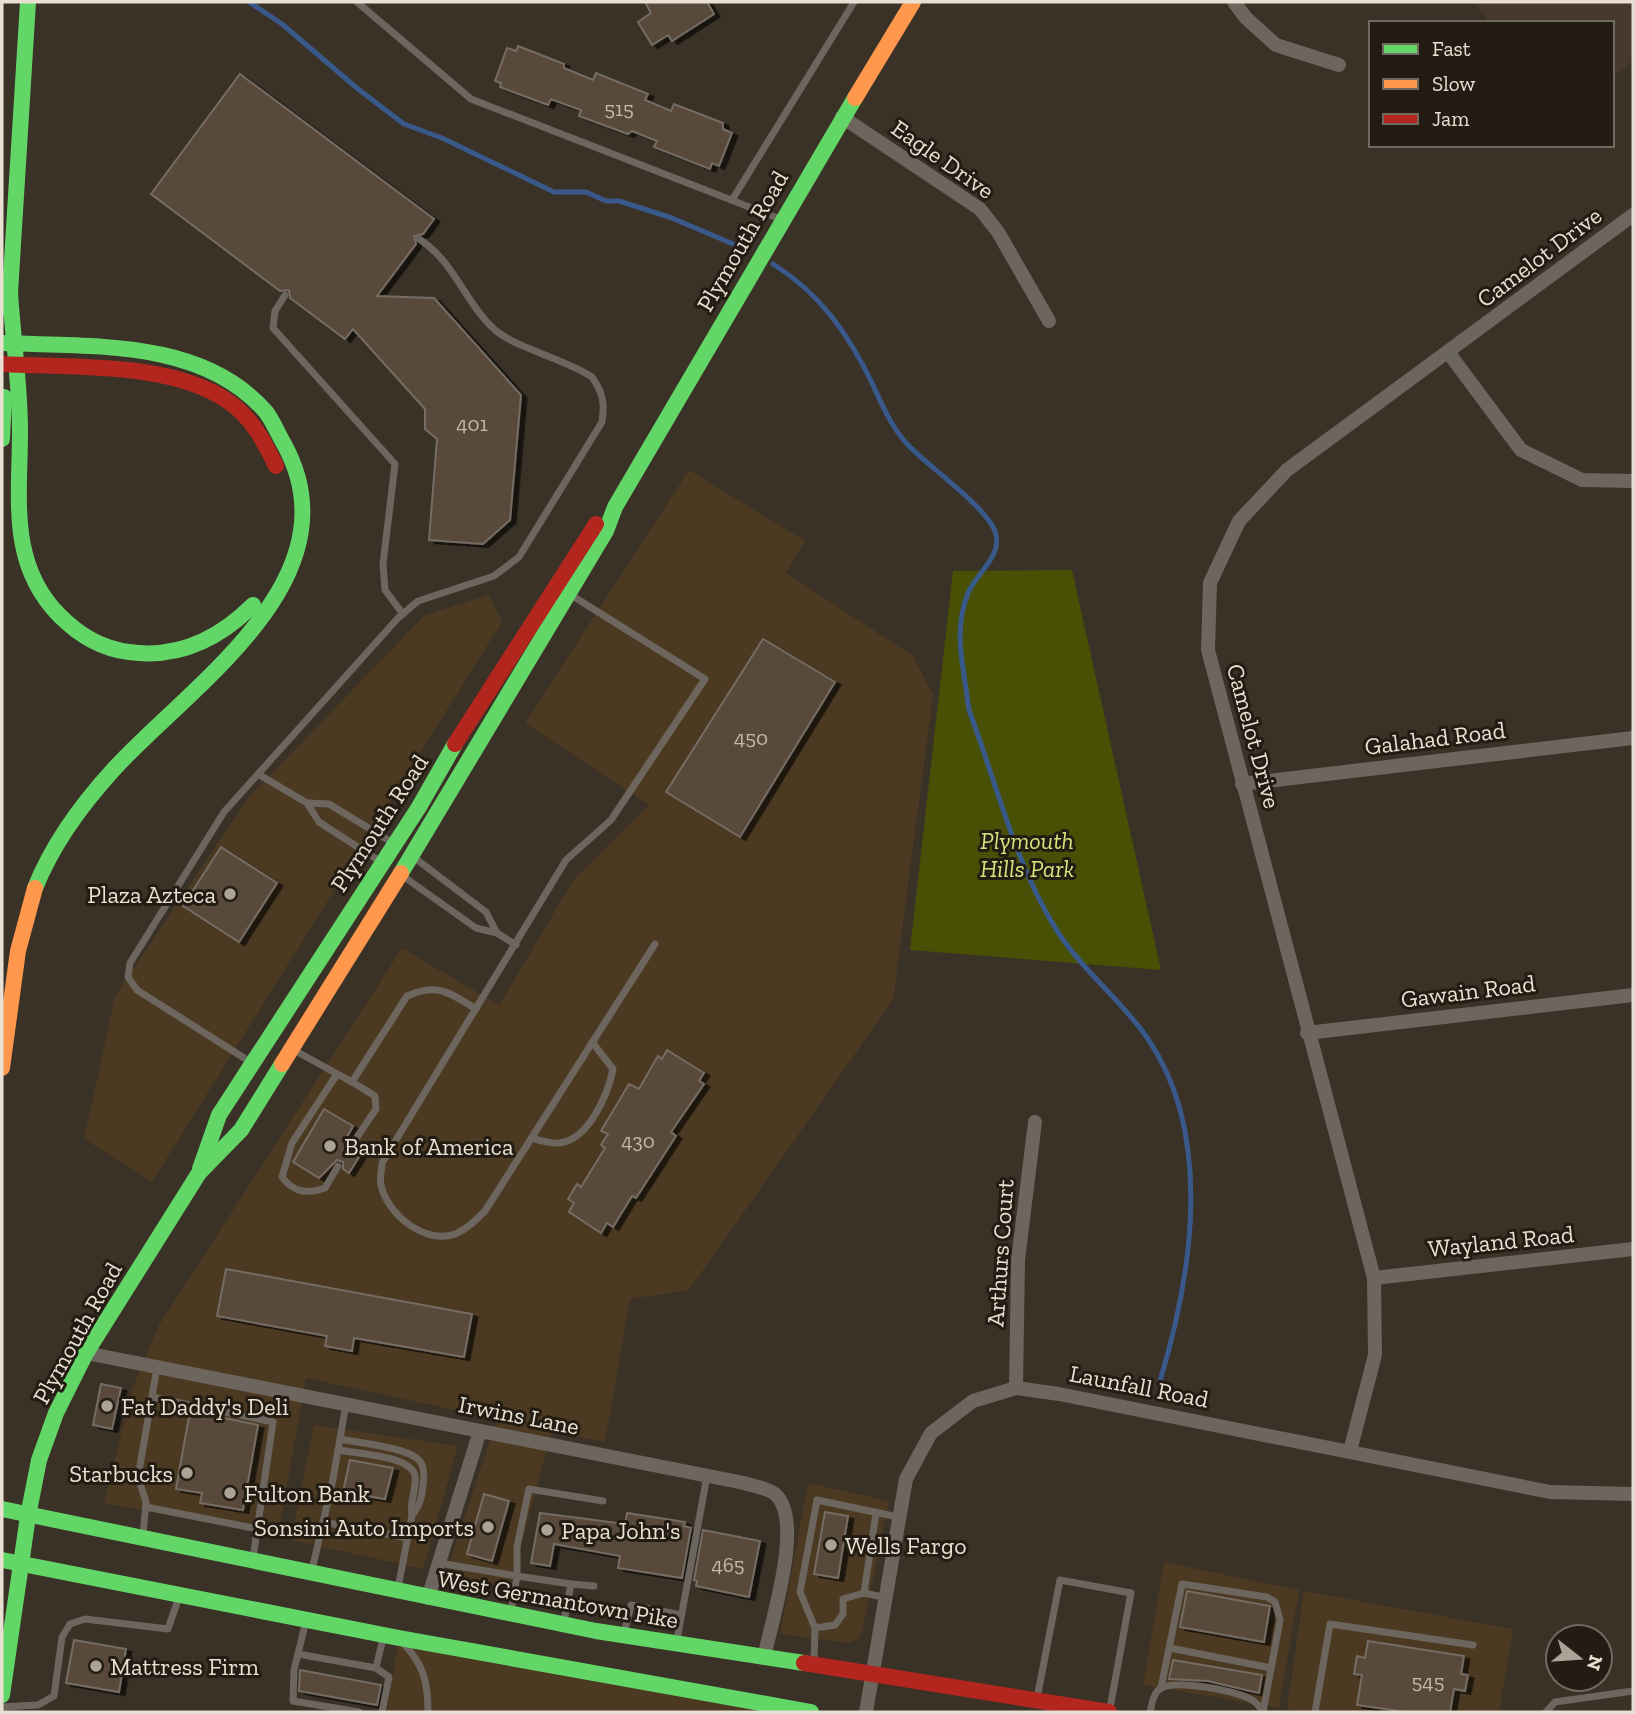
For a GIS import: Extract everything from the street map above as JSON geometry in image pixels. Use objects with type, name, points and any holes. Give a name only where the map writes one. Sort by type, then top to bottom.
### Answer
[{"type":"main road","points":[[2,439],[28,2]]},
{"type":"main road","name":"Plymouth Road","points":[[2,1695],[19,1564],[46,1437],[86,1353],[199,1173],[241,1130],[410,854],[480,746],[606,531],[615,507],[780,219],[913,2]]},
{"type":"main road","points":[[2,364],[94,370],[159,374],[212,390],[240,411],[272,454],[284,489],[286,528],[275,569],[266,587],[242,617],[212,640],[195,647],[146,654],[102,645],[61,618],[30,576],[23,559],[17,521],[20,430],[10,293]]},
{"type":"main road","points":[[2,343],[160,354],[196,362],[222,374],[245,391],[268,416],[286,446],[302,503],[300,532],[290,574],[259,621],[94,793],[44,866],[24,922],[2,1068]]},
{"type":"main road","name":"Plymouth Road","points":[[199,1173],[219,1115],[395,844],[473,713],[596,524],[615,507]]},
{"type":"main road","name":"West Germantown Pike","points":[[2,1509],[564,1625],[1109,1712]]},
{"type":"main road","points":[[2,1560],[392,1637],[811,1712]]},
{"type":"street","points":[[1234,2],[1246,18],[1276,45],[1339,65]]},
{"type":"street","name":"Eagle Drive","points":[[842,117],[980,209],[998,232],[1049,321]]},
{"type":"street","name":"Camelot Drive","points":[[1350,1451],[1375,1355],[1374,1278],[1208,650],[1210,583],[1239,521],[1287,470],[1633,215]]},
{"type":"street","points":[[1448,352],[1521,450],[1582,480],[1633,481]]},
{"type":"street","name":"Galahad Road","points":[[1242,784],[1633,738]]},
{"type":"street","name":"Gawain Road","points":[[1307,1032],[1633,995]]},
{"type":"street","name":"Arthurs Court","points":[[1016,1388],[1018,1259],[1035,1122]]},
{"type":"street","name":"Wayland Road","points":[[1374,1278],[1633,1249]]},
{"type":"street","name":"Irwins Lane","points":[[86,1353],[707,1475],[775,1493],[786,1511],[789,1536],[764,1657]]},
{"type":"street","name":"Launfall Road","points":[[866,1712],[906,1479],[931,1433],[973,1401],[1016,1388],[1059,1394],[1550,1492],[1633,1494]]},
{"type":"street","points":[[428,1598],[480,1431]]},
{"type":"lane","points":[[357,2],[471,99],[780,219]]},
{"type":"lane","points":[[732,200],[854,2]]},
{"type":"lane","points":[[253,1063],[137,990],[128,978],[130,963],[224,812],[403,614],[418,601],[494,576],[519,557],[602,422],[605,406],[602,392],[592,377],[496,330],[462,290],[444,260],[419,239]]},
{"type":"lane","points":[[285,295],[275,311],[273,328],[395,464],[383,564],[384,590],[403,614]]},
{"type":"lane","points":[[568,593],[705,679],[611,820],[566,860],[382,1163],[380,1183],[387,1199],[408,1223],[429,1236],[453,1235],[471,1226],[485,1211],[655,944]]},
{"type":"lane","points":[[258,774],[307,803],[319,822],[399,873],[476,928],[497,933],[516,945]]},
{"type":"lane","points":[[307,803],[329,804],[410,854],[486,912],[497,933]]},
{"type":"lane","points":[[352,1082],[407,996],[422,989],[443,990],[476,1009]]},
{"type":"lane","points":[[531,1138],[560,1143],[582,1133],[609,1088],[612,1069],[592,1042]]},
{"type":"lane","points":[[291,1048],[375,1096],[376,1109],[353,1143]]},
{"type":"lane","points":[[337,1074],[292,1143],[282,1177],[290,1188],[310,1193],[325,1188],[338,1166]]},
{"type":"lane","points":[[143,1539],[146,1507],[138,1476],[157,1367]]},
{"type":"lane","points":[[152,1397],[273,1422],[253,1562]]},
{"type":"lane","points":[[311,1574],[346,1404]]},
{"type":"lane","points":[[340,1439],[410,1454],[420,1461],[424,1471],[423,1490],[418,1509],[412,1515]]},
{"type":"lane","points":[[338,1450],[401,1461],[412,1469],[415,1476],[410,1506],[412,1515],[398,1592]]},
{"type":"lane","points":[[676,1644],[707,1475]]},
{"type":"lane","points":[[510,1615],[517,1576],[517,1547],[529,1489],[603,1501]]},
{"type":"lane","points":[[814,1664],[815,1628],[800,1592],[817,1500],[898,1517]]},
{"type":"lane","points":[[146,1507],[258,1529]]},
{"type":"lane","points":[[864,1593],[876,1513]]},
{"type":"lane","points":[[323,1522],[407,1538]]},
{"type":"lane","points":[[439,1563],[594,1586]]},
{"type":"lane","points":[[1037,1700],[1060,1580],[1131,1593],[1109,1712]]},
{"type":"lane","points":[[564,1625],[571,1584]]},
{"type":"lane","points":[[1150,1712],[1154,1696],[1161,1688],[1182,1584],[1267,1597],[1275,1602],[1280,1619],[1263,1712]]},
{"type":"lane","points":[[815,1628],[835,1625],[844,1614],[843,1599],[864,1593],[887,1598]]},
{"type":"lane","points":[[2,1707],[38,1705],[54,1696],[62,1637],[70,1624],[85,1619],[169,1629],[179,1595]]},
{"type":"lane","points":[[624,1636],[631,1605],[681,1615]]},
{"type":"lane","points":[[306,1620],[298,1654],[293,1701],[361,1712]]},
{"type":"lane","points":[[1315,1712],[1330,1624],[1473,1645]]},
{"type":"lane","points":[[376,1668],[392,1637],[416,1657],[428,1684],[428,1712]]},
{"type":"lane","points":[[1170,1648],[1271,1668]]},
{"type":"lane","points":[[298,1654],[376,1668],[390,1677],[382,1712]]},
{"type":"lane","points":[[1161,1688],[1182,1684],[1244,1697],[1256,1702],[1263,1712]]},
{"type":"lane","points":[[1546,1712],[1555,1702],[1633,1691]]},
{"type":"shaded area","points":[[1474,2],[1633,2],[1633,61],[1614,75],[1614,21],[1488,21]]},
{"type":"shaded area","points":[[689,470],[805,541],[786,573],[913,656],[933,695],[893,1000],[689,1290],[630,1299],[605,1442],[552,1432],[509,1588],[445,1576],[497,1419],[306,1378],[278,1536],[104,1503],[132,1389],[159,1325],[402,948],[499,1005],[574,879],[649,805],[525,723]]},
{"type":"shaded area","points":[[489,595],[502,622],[152,1182],[84,1139],[115,996],[249,797],[425,615]]},
{"type":"shaded area","points":[[314,1425],[458,1446],[423,1569],[291,1540]]},
{"type":"shaded area","points":[[808,1483],[889,1501],[863,1627],[859,1638],[851,1643],[780,1634]]},
{"type":"shaded area","points":[[1164,1562],[1299,1590],[1279,1708],[1143,1685]]},
{"type":"shaded area","points":[[1304,1591],[1513,1629],[1499,1712],[1304,1712],[1287,1709]]},
{"type":"shaded area","points":[[399,1638],[811,1712],[386,1712]]},
{"type":"green space","name":"Plymouth Hills Park","points":[[1072,570],[1161,970],[910,950],[953,571]]},
{"type":"building","points":[[645,2],[707,2],[714,14],[672,41],[668,35],[652,45],[638,22],[651,13]]},
{"type":"building","points":[[518,46],[564,64],[564,68],[593,80],[596,73],[648,94],[645,100],[671,111],[674,104],[723,123],[723,129],[732,133],[719,166],[712,163],[710,169],[654,147],[657,141],[632,131],[628,134],[579,116],[581,110],[551,99],[548,105],[500,87],[501,83],[495,81],[507,48],[516,51]]},
{"type":"building","points":[[240,74],[434,219],[423,234],[414,236],[416,244],[377,296],[434,298],[521,395],[510,520],[483,544],[429,540],[437,439],[425,429],[425,409],[353,329],[345,339],[290,298],[289,290],[280,291],[151,194]]},
{"type":"building","points":[[763,639],[835,682],[740,837],[666,792]]},
{"type":"building","name":"Plaza Azteca","points":[[221,847],[277,883],[239,942],[183,906]]},
{"type":"building","points":[[667,1050],[704,1073],[699,1081],[704,1084],[671,1132],[676,1136],[636,1198],[632,1196],[613,1227],[607,1223],[601,1233],[569,1212],[574,1203],[568,1199],[577,1184],[581,1187],[605,1148],[601,1145],[608,1134],[601,1131],[629,1084],[639,1089],[658,1056],[662,1059]]},
{"type":"building","name":"Bank of America","points":[[324,1109],[353,1126],[346,1139],[349,1148],[358,1146],[364,1149],[349,1173],[343,1169],[343,1162],[337,1160],[319,1178],[293,1162]]},
{"type":"building","points":[[226,1269],[472,1314],[464,1357],[354,1338],[352,1351],[325,1346],[327,1336],[217,1316]]},
{"type":"building","name":"Fat Daddy's Deli","points":[[101,1384],[121,1388],[112,1429],[93,1425]]},
{"type":"building","points":[[190,1411],[258,1425],[243,1510],[200,1503],[202,1493],[176,1489]]},
{"type":"building","points":[[350,1460],[393,1468],[385,1499],[348,1493],[344,1487]]},
{"type":"building","name":"Sonsini Auto Imports","points":[[484,1494],[509,1501],[492,1561],[467,1554]]},
{"type":"building","name":"Wells Fargo","points":[[825,1512],[848,1516],[838,1578],[814,1574]]},
{"type":"building","points":[[540,1513],[625,1524],[627,1513],[685,1522],[684,1526],[691,1528],[682,1578],[618,1568],[620,1556],[554,1544],[550,1566],[531,1563]]},
{"type":"building","points":[[703,1530],[760,1541],[749,1597],[696,1586],[697,1581],[694,1580]]},
{"type":"building","points":[[1187,1591],[1270,1606],[1264,1642],[1180,1627]]},
{"type":"building","name":"Mattress Firm","points":[[74,1640],[126,1649],[119,1692],[66,1683]]},
{"type":"building","points":[[1368,1641],[1464,1656],[1461,1674],[1468,1675],[1465,1691],[1454,1689],[1450,1712],[1406,1712],[1357,1705],[1362,1675],[1354,1674],[1357,1656],[1365,1658]]},
{"type":"building","points":[[1173,1660],[1262,1675],[1259,1693],[1208,1681],[1169,1679]]},
{"type":"building","points":[[300,1670],[381,1685],[377,1705],[299,1691]]},
{"type":"waterway","points":[[249,2],[282,24],[404,124],[442,138],[554,192],[586,192],[606,201],[619,201],[672,218],[747,250]]},
{"type":"waterway","points":[[773,264],[805,289],[832,317],[854,349],[897,432],[917,454],[980,510],[995,531],[996,548],[968,593],[960,626],[970,713],[1017,848],[1040,901],[1064,942],[1148,1039],[1169,1077],[1182,1118],[1189,1162],[1191,1207],[1188,1252],[1181,1296],[1160,1381]]},
{"type":"traffic: fast","points":[[9,309],[28,2]]},
{"type":"traffic: fast","points":[[401,873],[606,531],[615,507],[855,98]]},
{"type":"traffic: fast","points":[[10,293],[20,414],[20,529],[24,552],[43,596],[67,623],[92,640],[110,648],[147,653],[197,644],[226,628],[253,605]]},
{"type":"traffic: fast","points":[[2,343],[143,351],[178,359],[210,371],[240,388],[266,412],[284,444],[301,493],[299,540],[283,584],[256,625],[221,665],[146,736],[102,783],[59,840],[35,888]]},
{"type":"traffic: fast","points":[[2,439],[4,397]]},
{"type":"traffic: fast","points":[[200,1169],[219,1115],[419,807],[455,744]]},
{"type":"traffic: fast","points":[[2,1695],[28,1516],[39,1460],[56,1413],[86,1353],[199,1173],[241,1130],[282,1064]]},
{"type":"traffic: fast","points":[[2,1509],[596,1631],[804,1663]]},
{"type":"traffic: fast","points":[[2,1560],[399,1638],[811,1712]]},
{"type":"traffic: slow","points":[[855,98],[913,2]]},
{"type":"traffic: slow","points":[[282,1064],[401,873]]},
{"type":"traffic: slow","points":[[2,1068],[18,951],[35,888]]},
{"type":"traffic: jam","points":[[2,364],[119,369],[179,379],[206,389],[229,402],[244,415],[262,439],[276,466]]},
{"type":"traffic: jam","points":[[455,744],[596,524]]},
{"type":"traffic: jam","points":[[804,1663],[1109,1712]]},
{"type":"place","name":"Plaza Azteca","points":[[230,894]]},
{"type":"place","name":"Bank of America","points":[[330,1146]]},
{"type":"place","name":"Fat Daddy's Deli","points":[[107,1406]]},
{"type":"place","name":"Starbucks","points":[[187,1473]]},
{"type":"place","name":"Fulton Bank","points":[[230,1493]]},
{"type":"place","name":"Sonsini Auto Imports","points":[[488,1527]]},
{"type":"place","name":"Papa John's","points":[[547,1530]]},
{"type":"place","name":"Wells Fargo","points":[[831,1545]]},
{"type":"place","name":"Mattress Firm","points":[[96,1666]]}]
